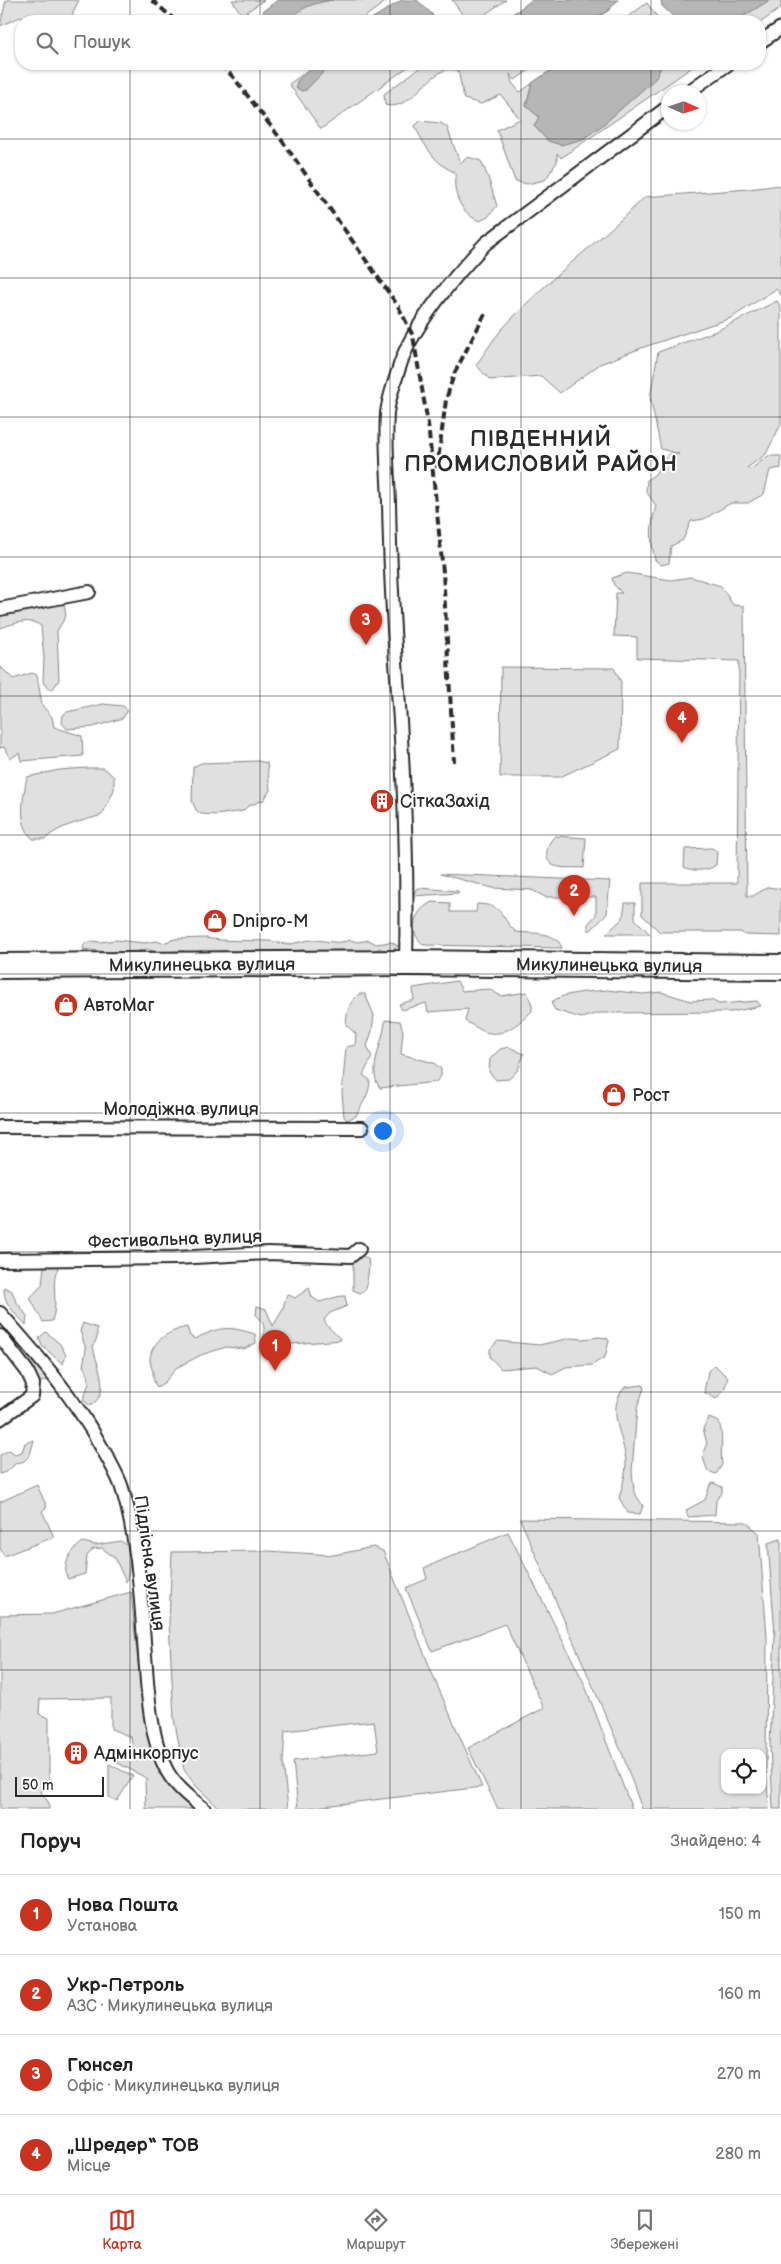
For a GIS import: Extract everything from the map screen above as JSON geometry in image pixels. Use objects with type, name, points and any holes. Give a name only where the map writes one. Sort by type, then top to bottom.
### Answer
[{"type":"highway","name":"Микулинецька вулиця","points":[[0,966],[406,963],[781,967]]},
{"type":"street","points":[[766,38],[781,28]]},
{"type":"street","points":[[698,85],[719,70]]},
{"type":"street","points":[[406,963],[407,903],[398,679],[390,586],[388,412],[401,360],[413,336],[464,266],[486,243],[661,111]]},
{"type":"street","points":[[0,608],[88,592]]},
{"type":"street","name":"Молодіжна вулиця","points":[[0,1127],[362,1128]]},
{"type":"street","name":"Фестивальна вулиця","points":[[0,1260],[176,1258],[268,1253],[355,1252]]},
{"type":"street","name":"Підлісна вулиця","points":[[0,1313],[35,1352],[81,1410],[120,1484],[128,1509],[135,1556],[153,1726],[169,1774],[179,1788],[204,1809]]},
{"type":"street","points":[[0,1336],[27,1370],[33,1384],[32,1396],[0,1419]]},
{"type":"shaded area","points":[[6,0],[79,0],[73,15],[15,15],[15,19],[0,26]]},
{"type":"shaded area","points":[[232,0],[264,0],[242,15]]},
{"type":"shaded area","points":[[278,0],[333,0],[309,6],[295,15],[265,15],[263,11]]},
{"type":"shaded area","points":[[284,0],[388,0],[367,15],[263,15]]},
{"type":"shaded area","points":[[402,0],[417,0],[432,15],[378,15]]},
{"type":"shaded area","points":[[452,0],[506,0],[484,15],[463,15]]},
{"type":"shaded area","points":[[532,0],[618,0],[608,11],[601,15],[511,15]]},
{"type":"shaded area","points":[[661,0],[770,0],[746,15],[672,15],[662,6]]},
{"type":"shaded area","points":[[664,0],[781,0],[781,8],[766,19],[766,15],[675,15]]},
{"type":"shaded area","points":[[647,3],[656,15],[630,15]]},
{"type":"shaded area","points":[[309,70],[404,70],[321,129],[289,84]]},
{"type":"shaded area","points":[[309,70],[325,70],[306,90],[302,91],[296,88],[297,81]]},
{"type":"shaded area","points":[[417,70],[447,70],[439,73],[402,103],[394,106],[385,105],[384,94]]},
{"type":"shaded area","points":[[458,70],[529,70],[515,80],[510,74],[512,83],[520,92],[551,70],[688,70],[666,85],[661,85],[661,89],[561,158],[557,153],[557,162],[545,180],[527,184],[515,181],[497,130],[520,119],[501,95],[481,104],[464,99]]},
{"type":"shaded area","points":[[551,70],[659,70],[656,78],[604,124],[583,139],[561,145],[548,141],[534,126],[539,117],[526,106],[532,83]]},
{"type":"shaded area","points":[[420,121],[441,123],[447,127],[460,163],[468,157],[481,161],[497,206],[488,217],[480,221],[473,218],[463,208],[456,195],[456,173],[442,165],[428,149],[415,126]]},
{"type":"shaded area","points":[[781,185],[781,295],[776,289],[731,318],[600,364],[560,393],[541,376],[490,380],[476,365],[499,332],[520,310],[645,197]]},
{"type":"shaded area","points":[[777,301],[781,308],[781,424],[766,454],[747,468],[751,469],[768,456],[781,456],[781,468],[770,470],[764,494],[748,503],[731,503],[704,519],[691,521],[683,540],[671,546],[669,563],[661,565],[655,560],[652,546],[651,533],[656,506],[646,491],[647,480],[655,474],[668,454],[679,454],[661,449],[650,397],[658,352],[716,331]]},
{"type":"shaded area","points":[[627,573],[671,580],[691,577],[721,586],[733,605],[744,606],[747,896],[753,896],[768,887],[781,889],[781,936],[745,935],[741,932],[660,932],[642,915],[642,883],[737,883],[739,661],[637,658],[637,637],[614,636],[616,593],[622,593],[614,585],[612,578]]},
{"type":"shaded area","points":[[59,602],[64,604],[66,616],[57,631],[59,680],[53,689],[48,689],[43,682],[44,658],[41,626],[36,623],[26,622],[0,628],[0,611]]},
{"type":"shaded area","points":[[0,666],[13,679],[32,673],[37,675],[42,705],[52,717],[54,727],[82,736],[83,756],[21,761],[19,753],[10,759],[4,747],[0,748]]},
{"type":"shaded area","points":[[501,667],[614,668],[621,682],[620,749],[560,777],[500,777]]},
{"type":"shaded area","points":[[103,704],[123,706],[127,710],[123,718],[93,727],[67,729],[62,723],[63,715],[67,712]]},
{"type":"shaded area","points":[[258,761],[267,763],[270,790],[264,800],[248,806],[243,811],[216,815],[201,814],[196,810],[192,801],[193,767],[201,763]]},
{"type":"shaded area","points":[[104,768],[114,777],[114,790],[102,815],[65,827],[45,839],[33,839],[25,826],[22,810],[27,777],[59,770]]},
{"type":"shaded area","points":[[555,836],[586,838],[584,868],[562,867],[551,864],[548,860],[547,852]]},
{"type":"shaded area","points":[[712,848],[717,852],[716,865],[709,869],[700,870],[684,867],[685,849]]},
{"type":"shaded area","points":[[440,874],[610,881],[607,914],[591,930],[588,930],[588,924],[596,915],[596,897],[545,897],[532,890],[493,888]]},
{"type":"shaded area","points":[[416,889],[458,891],[459,893],[413,896]]},
{"type":"shaded area","points":[[432,902],[450,903],[450,912],[476,912],[477,904],[492,906],[500,912],[516,932],[549,936],[559,942],[562,948],[424,945],[415,934],[415,921],[421,910]]},
{"type":"shaded area","points":[[625,903],[635,903],[635,919],[650,934],[606,934],[623,918]]},
{"type":"shaded area","points":[[206,938],[270,941],[287,944],[310,940],[336,942],[350,940],[358,942],[369,940],[376,944],[391,942],[398,946],[389,951],[379,948],[374,952],[359,951],[349,954],[301,950],[288,954],[282,951],[263,954],[222,951],[215,953],[202,951],[190,953],[184,951],[157,952],[146,949],[121,954],[83,949],[84,944],[92,941],[115,940],[145,943],[156,941],[163,943],[175,939]]},
{"type":"shaded area","points":[[457,981],[462,991],[489,989],[501,996],[527,992],[532,1005],[532,1011],[513,1027],[501,1032],[490,1033],[465,1021],[468,1009],[428,1012],[426,1003],[402,1010],[399,1004],[414,1000],[413,988]]},
{"type":"shaded area","points":[[607,990],[643,994],[661,992],[691,1001],[711,1000],[719,1004],[757,1001],[761,1006],[731,1012],[599,1013],[581,1018],[555,1010],[551,1003],[556,999],[569,995]]},
{"type":"shaded area","points":[[359,994],[365,994],[374,1015],[372,1031],[367,1046],[372,1057],[363,1075],[370,1080],[370,1085],[356,1116],[347,1120],[344,1117],[342,1093],[346,1047],[355,1045],[356,1034],[346,1025],[346,1020],[350,1004]]},
{"type":"shaded area","points":[[385,1020],[400,1021],[403,1031],[401,1054],[434,1063],[441,1069],[441,1076],[436,1082],[380,1088],[376,1081],[375,1064]]},
{"type":"shaded area","points":[[509,1047],[524,1054],[518,1070],[509,1079],[496,1080],[489,1072],[490,1059],[500,1049]]},
{"type":"shaded area","points":[[358,1253],[368,1259],[369,1267],[366,1289],[360,1293],[353,1290],[353,1259]]},
{"type":"shaded area","points":[[52,1262],[58,1268],[55,1279],[54,1314],[52,1321],[43,1322],[30,1298],[42,1285],[44,1266]]},
{"type":"shaded area","points":[[4,1287],[12,1291],[16,1301],[27,1316],[26,1325],[5,1298]]},
{"type":"shaded area","points":[[309,1288],[312,1297],[319,1302],[345,1296],[347,1306],[330,1313],[324,1320],[327,1326],[341,1340],[266,1346],[264,1326],[256,1315],[257,1306],[266,1309],[273,1326],[282,1311],[287,1294],[295,1298]]},
{"type":"shaded area","points":[[83,1323],[97,1328],[97,1338],[93,1346],[102,1386],[101,1394],[90,1406],[83,1400],[89,1383],[88,1374],[83,1366],[86,1349],[80,1331]]},
{"type":"shaded area","points":[[187,1327],[190,1336],[195,1339],[218,1330],[231,1329],[255,1334],[256,1343],[244,1349],[226,1347],[201,1355],[176,1368],[165,1382],[157,1387],[150,1362],[154,1347],[157,1342],[168,1334]]},
{"type":"shaded area","points":[[46,1332],[60,1344],[66,1355],[63,1364],[42,1346],[39,1338]]},
{"type":"shaded area","points":[[571,1338],[607,1338],[609,1341],[605,1357],[592,1365],[566,1367],[552,1374],[537,1366],[501,1369],[490,1357],[490,1349],[498,1341],[539,1345]]},
{"type":"shaded area","points":[[17,1342],[36,1358],[43,1369],[46,1381],[37,1382],[17,1351]]},
{"type":"shaded area","points":[[715,1365],[728,1378],[724,1390],[716,1399],[704,1392],[708,1371]]},
{"type":"shaded area","points":[[643,1385],[644,1388],[637,1408],[632,1471],[634,1492],[643,1506],[640,1514],[628,1513],[619,1498],[625,1476],[626,1463],[617,1424],[616,1405],[625,1387]]},
{"type":"shaded area","points":[[709,1418],[719,1422],[721,1433],[722,1465],[716,1474],[708,1471],[703,1457],[707,1444],[703,1428]]},
{"type":"shaded area","points":[[34,1440],[30,1455],[24,1461],[15,1464],[8,1471],[0,1474],[0,1455],[10,1450],[14,1454],[22,1452],[25,1443]]},
{"type":"shaded area","points":[[713,1483],[722,1487],[722,1493],[716,1500],[715,1515],[688,1517],[686,1510],[705,1500],[710,1485]]},
{"type":"shaded area","points":[[37,1485],[47,1507],[42,1511],[54,1537],[4,1556],[0,1548],[0,1502]]},
{"type":"shaded area","points":[[520,1519],[746,1522],[759,1533],[767,1637],[766,1768],[769,1809],[642,1809],[622,1753]]},
{"type":"shaded area","points":[[508,1532],[584,1683],[632,1809],[498,1809],[468,1748],[544,1708],[505,1624],[432,1651],[406,1588],[427,1579],[424,1568]]},
{"type":"shaded area","points":[[781,1539],[781,1809],[773,1809],[770,1744],[775,1635],[768,1543]]},
{"type":"shaded area","points":[[121,1541],[128,1546],[130,1555],[126,1582],[115,1558],[102,1548],[93,1549],[87,1556],[85,1574],[68,1579],[66,1568],[68,1558],[83,1542],[95,1545]]},
{"type":"shaded area","points":[[373,1547],[383,1551],[437,1685],[482,1787],[298,1809],[293,1761],[378,1751],[374,1721],[285,1731],[283,1761],[288,1809],[220,1809],[196,1786],[184,1770],[174,1719],[169,1622],[172,1552],[267,1551],[334,1555]]},
{"type":"shaded area","points":[[131,1592],[144,1703],[160,1769],[158,1774],[163,1774],[204,1809],[146,1809],[145,1781],[148,1779],[116,1762],[133,1750],[131,1737],[111,1729],[111,1698],[40,1699],[39,1714],[49,1718],[49,1779],[41,1792],[49,1803],[49,1809],[0,1809],[0,1615],[52,1614]]},
{"type":"shaded area","points":[[109,1764],[133,1776],[117,1801],[109,1797]]},
{"type":"railway","points":[[152,0],[169,15]]},
{"type":"railway","points":[[227,70],[283,142],[398,306],[413,336],[428,424],[443,572],[454,762]]},
{"type":"railway","points":[[437,468],[446,400],[454,374],[485,314]]},
{"type":"place","name":"Гюнсел","points":[[366,645]]},
{"type":"place","name":"„Шредер“ ТОВ","points":[[682,743]]},
{"type":"place","name":"СіткаЗахід","points":[[382,801]]},
{"type":"place","name":"Укр-Петроль","points":[[574,916]]},
{"type":"place","name":"Dnipro-M","points":[[215,921]]},
{"type":"place","name":"АвтоМаг","points":[[66,1005]]},
{"type":"place","name":"Рост","points":[[614,1095]]},
{"type":"place","name":"Нова Пошта","points":[[275,1371]]},
{"type":"place","name":"Адмінкорпус","points":[[76,1753]]},
{"type":"district","name":"ПІВДЕННИЙ ПРОМИСЛОВИЙ РАЙОН","points":[[541,450]]}]
